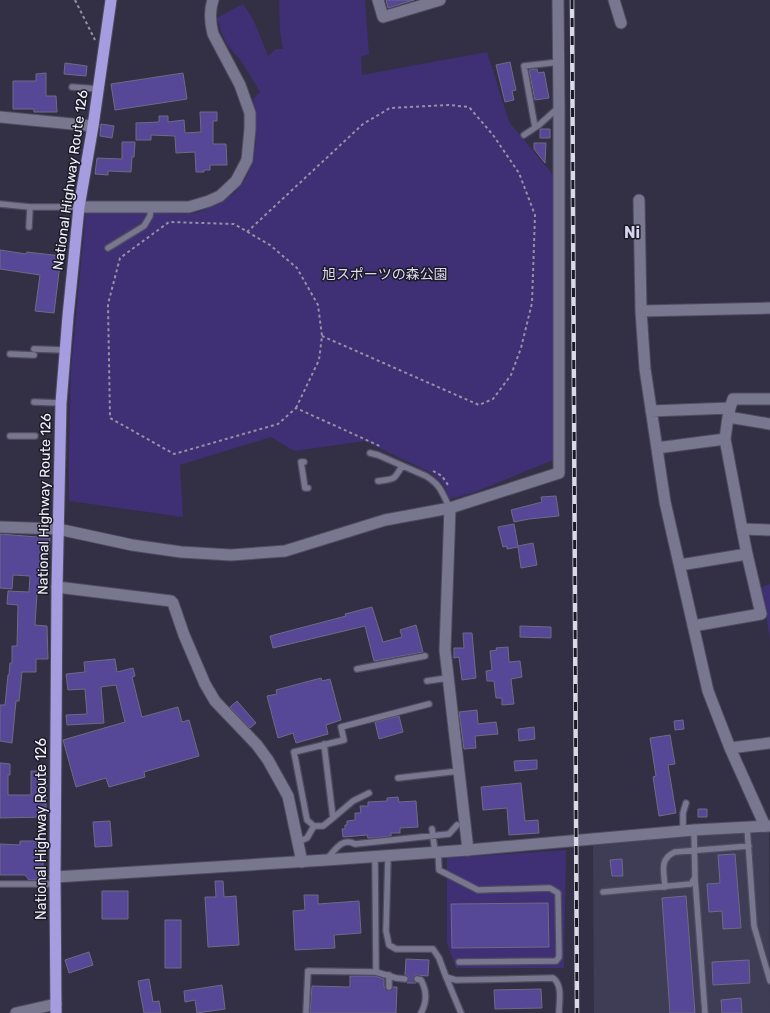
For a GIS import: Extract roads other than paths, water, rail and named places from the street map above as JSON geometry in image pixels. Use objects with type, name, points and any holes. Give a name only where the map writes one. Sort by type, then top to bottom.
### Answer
[{"type":"highway","name":"National Highway Route 126","points":[[56,1008],[55,881],[57,587],[61,403],[79,207],[94,126],[111,0]]},
{"type":"street","points":[[79,207],[189,207],[209,201],[224,193],[236,181],[247,160],[250,113],[240,85],[213,34],[210,8],[213,0]]},
{"type":"street","points":[[378,0],[383,17],[410,6],[440,0]]},
{"type":"street","points":[[0,527],[58,529],[132,545],[181,552],[231,555],[285,551],[385,520],[450,508],[559,473],[558,0]]},
{"type":"street","points":[[614,0],[621,23]]},
{"type":"street","points":[[0,117],[94,126]]},
{"type":"street","points":[[55,881],[468,850],[747,826],[768,826],[730,748],[708,691],[665,502],[644,369],[641,311],[639,200]]},
{"type":"street","points":[[641,311],[770,308]]},
{"type":"street","points":[[693,626],[761,614],[747,554],[725,438],[733,399],[770,399]]},
{"type":"street","points":[[651,411],[729,413],[770,424]]},
{"type":"street","points":[[657,448],[725,438]]},
{"type":"street","points":[[450,508],[445,650],[468,850]]},
{"type":"street","points":[[742,529],[770,530]]},
{"type":"street","points":[[680,565],[747,554]]},
{"type":"street","points":[[57,587],[171,601],[174,603],[184,634],[205,684],[215,701],[258,745],[288,796],[302,862]]},
{"type":"street","points":[[730,748],[770,743]]},
{"type":"street","points":[[16,1013],[56,1008]]},
{"type":"lane","points":[[535,127],[524,66],[559,62]]},
{"type":"lane","points":[[72,86],[98,89]]},
{"type":"lane","points":[[524,135],[559,107]]},
{"type":"lane","points":[[0,204],[30,207],[79,207]]},
{"type":"lane","points":[[29,227],[30,207]]},
{"type":"lane","points":[[108,248],[144,226],[150,216],[151,207]]},
{"type":"lane","points":[[10,354],[65,350]]},
{"type":"lane","points":[[34,402],[61,403]]},
{"type":"lane","points":[[10,436],[35,436]]},
{"type":"lane","points":[[370,454],[378,455],[433,480],[440,487],[450,508]]},
{"type":"lane","points":[[304,462],[301,462],[304,488],[308,488]]},
{"type":"lane","points":[[378,481],[396,478],[402,466]]},
{"type":"lane","points":[[357,669],[425,656]]},
{"type":"lane","points":[[427,681],[448,678]]},
{"type":"lane","points":[[369,793],[353,800],[323,826],[314,826],[307,820],[294,752],[344,740],[341,727],[429,704]]},
{"type":"lane","points":[[324,744],[333,818]]},
{"type":"lane","points":[[398,778],[459,771]]},
{"type":"lane","points":[[686,803],[683,813],[695,851],[695,877],[706,1013]]},
{"type":"lane","points":[[326,860],[341,843],[347,842],[355,844],[449,834],[457,825]]},
{"type":"lane","points":[[298,842],[307,838],[314,826]]},
{"type":"lane","points":[[747,826],[754,926],[770,981]]},
{"type":"lane","points":[[432,829],[439,870],[478,890],[550,888],[558,893],[559,957],[556,961],[458,962]]},
{"type":"lane","points":[[665,887],[664,862],[667,855],[675,852],[749,846]]},
{"type":"lane","points":[[375,856],[376,972]]},
{"type":"lane","points":[[388,856],[386,931],[389,945],[396,949],[433,949],[439,958],[461,1013]]},
{"type":"lane","points":[[603,892],[691,884],[695,877]]},
{"type":"lane","points":[[0,884],[55,881]]},
{"type":"lane","points":[[306,1013],[308,971],[376,972],[405,979]]},
{"type":"lane","points":[[389,975],[389,987]]},
{"type":"lane","points":[[446,978],[456,980],[553,978],[559,987],[559,1013]]},
{"type":"lane","points":[[417,979],[422,980],[425,986],[426,1004],[421,1013]]},
{"type":"railway","points":[[572,0],[577,1013]]},
{"type":"district","name":"Ni","points":[[632,232]]},
{"type":"park label","name":"旭スポーツの森公園","points":[[385,274]]}]
